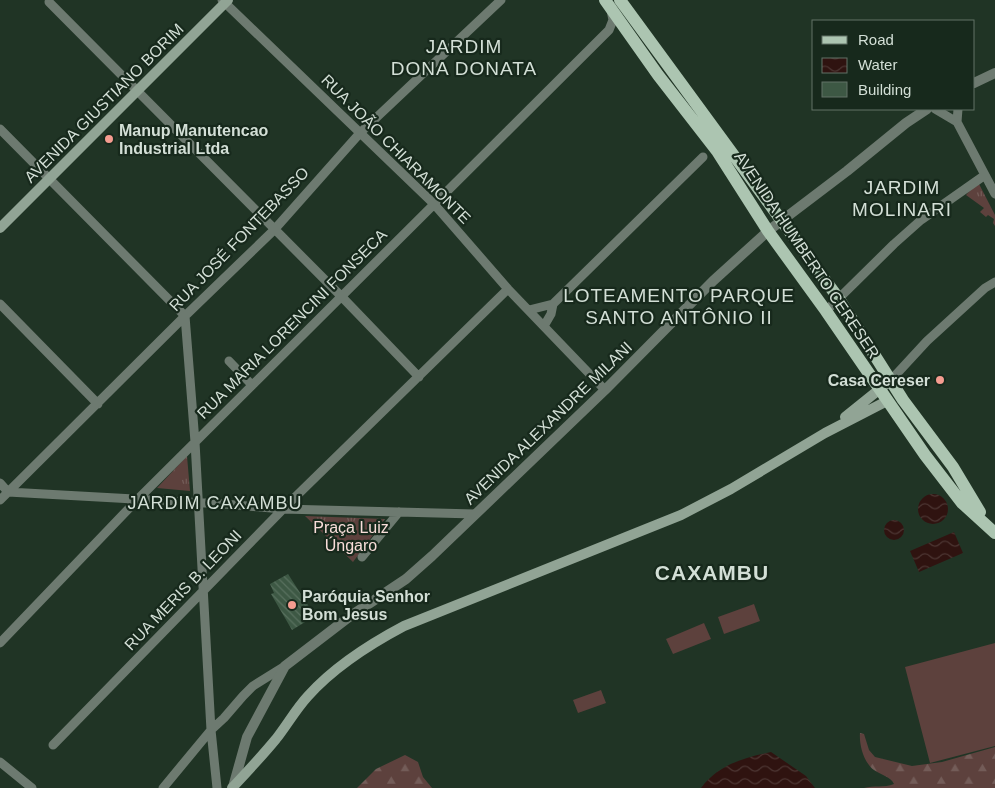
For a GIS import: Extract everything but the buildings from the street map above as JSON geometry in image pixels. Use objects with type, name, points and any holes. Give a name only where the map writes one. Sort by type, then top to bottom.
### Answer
[{"type":"main road","name":"AVENIDA GIUSTIANO BORIM","points":[[0,228],[137,92],[225,1]]},
{"type":"main road","name":"AVENIDA HUMBERTO CERESER","points":[[612,3],[626,30],[717,151],[768,231],[826,311],[879,390],[950,488],[973,514],[986,523]]},
{"type":"main road","name":"AVENIDA HUMBERTO CERESER","points":[[612,3],[839,299],[891,380],[953,466],[986,523],[995,533]]},
{"type":"main road","points":[[825,433],[891,380]]},
{"type":"main road","points":[[233,788],[277,738],[308,696],[331,675],[383,637],[404,626],[681,515],[731,489],[825,433],[887,401]]},
{"type":"street","name":"RUA JOSÉ FONTEBASSO","points":[[0,500],[274,230],[360,133],[501,0]]},
{"type":"street","name":"RUA JOÃO CHIARAMONTE","points":[[225,1],[434,204],[508,290],[605,390]]},
{"type":"street","points":[[49,2],[419,377]]},
{"type":"street","points":[[608,30],[613,20],[612,3]]},
{"type":"street","points":[[608,30],[614,28],[626,30]]},
{"type":"street","name":"RUA MARIA LORENCINI FONSECA","points":[[0,643],[137,500],[608,30]]},
{"type":"street","points":[[975,83],[995,73]]},
{"type":"street","name":"AVENIDA ALEXANDRE MILANI","points":[[233,788],[247,736],[285,666],[349,618],[406,579],[605,390],[714,281],[780,220],[926,110]]},
{"type":"street","points":[[937,110],[957,122],[989,178],[995,194]]},
{"type":"street","points":[[957,122],[958,110]]},
{"type":"street","points":[[0,129],[185,316],[195,442],[211,730],[217,788]]},
{"type":"street","points":[[544,326],[554,304],[703,157]]},
{"type":"street","points":[[826,311],[921,220],[989,178]]},
{"type":"street","points":[[891,380],[927,340],[985,288],[995,282]]},
{"type":"street","name":"RUA MERIS B. LEONI","points":[[53,745],[283,509],[508,290]]},
{"type":"street","points":[[0,304],[98,404]]},
{"type":"street","points":[[529,310],[554,304]]},
{"type":"street","points":[[229,361],[252,385]]},
{"type":"street","points":[[0,483],[8,492],[197,502],[283,509],[475,514]]},
{"type":"street","points":[[362,556],[399,512]]},
{"type":"street","points":[[163,788],[211,730],[254,686],[285,666]]},
{"type":"street","points":[[0,762],[32,788]]},
{"type":"green space","points":[[979,184],[995,215],[995,226],[993,223],[994,219],[988,215],[986,217],[980,212],[984,208],[966,195],[975,185]]},
{"type":"green space","points":[[187,456],[190,491],[157,488]]},
{"type":"green space","name":"Praça Luiz Úngaro","points":[[305,516],[385,519],[353,562]]},
{"type":"green space","points":[[754,604],[760,621],[724,634],[718,617]]},
{"type":"green space","points":[[704,623],[711,639],[673,654],[666,639]]},
{"type":"green space","points":[[995,643],[995,746],[930,763],[905,667]]},
{"type":"green space","points":[[601,690],[606,703],[578,713],[573,700]]},
{"type":"green space","points":[[860,733],[864,734],[869,750],[875,757],[912,766],[942,762],[995,747],[995,788],[864,788],[894,784],[867,763],[861,748]]},
{"type":"green space","points":[[405,755],[418,762],[423,777],[432,788],[357,788],[376,769]]},
{"type":"water","points":[[933,494],[943,499],[948,509],[943,519],[933,524],[923,519],[918,509],[923,499]]},
{"type":"water","points":[[894,520],[901,523],[904,530],[901,537],[894,540],[887,537],[884,530],[887,523]]},
{"type":"water","points":[[954,532],[963,553],[919,572],[910,551]]},
{"type":"water","points":[[771,752],[806,776],[815,788],[701,788],[716,773],[733,763]]},
{"type":"place","name":"Manup Manutencao Industrial Ltda","points":[[109,139]]},
{"type":"place","name":"Casa Cereser","points":[[940,380]]},
{"type":"place","name":"Paróquia Senhor Bom Jesus","points":[[292,605]]},
{"type":"district","name":"JARDIM DONA DONATA","points":[[464,57]]},
{"type":"district","name":"JARDIM MOLINARI","points":[[902,198]]},
{"type":"district","name":"LOTEAMENTO PARQUE SANTO ANTÔNIO II","points":[[679,306]]},
{"type":"district","name":"JARDIM CAXAMBU","points":[[215,503]]},
{"type":"district","name":"CAXAMBU","points":[[712,572]]}]
